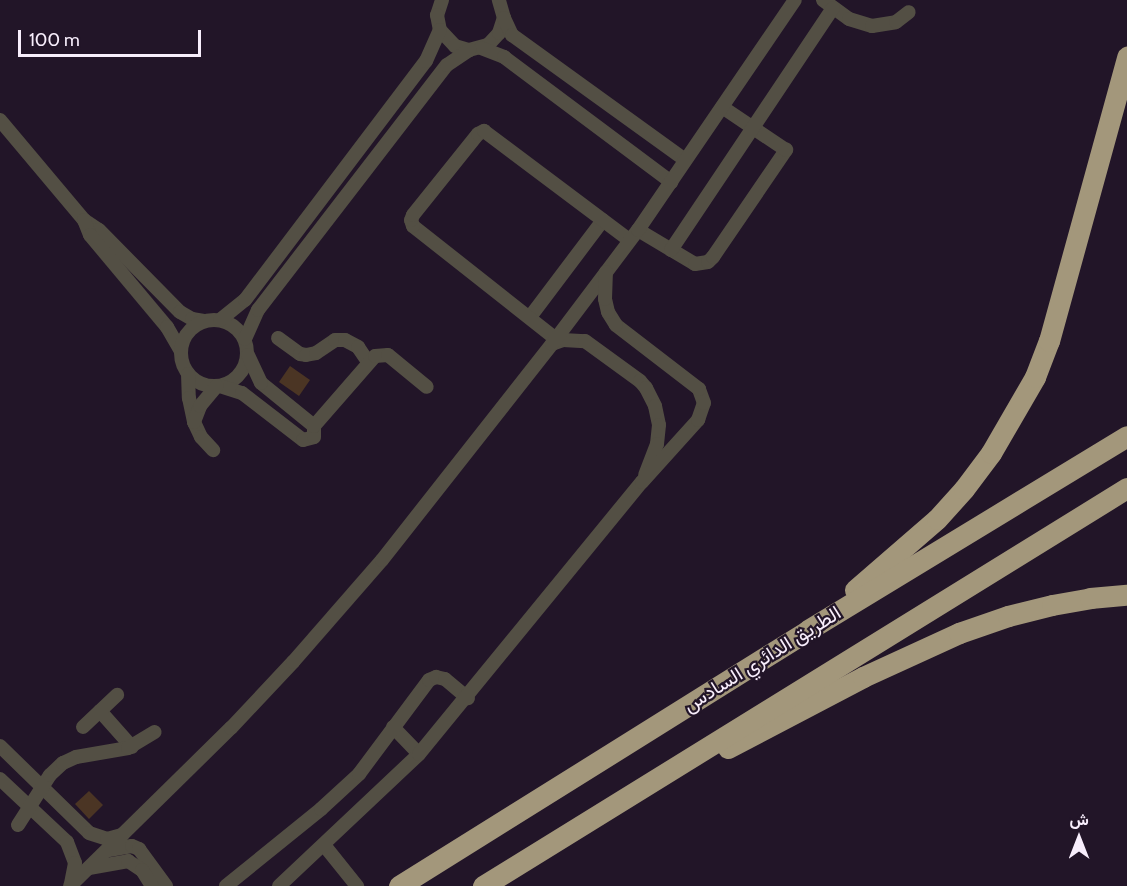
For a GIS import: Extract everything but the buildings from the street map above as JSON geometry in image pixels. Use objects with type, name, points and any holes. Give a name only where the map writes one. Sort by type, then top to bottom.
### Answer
[{"type":"highway","points":[[808,630],[937,519],[991,453],[1014,417],[1049,341],[1127,57]]},
{"type":"highway","name":"الطريق الدائري السادس","points":[[399,886],[808,630],[1127,436]]},
{"type":"highway","points":[[483,886],[1127,488]]},
{"type":"highway","points":[[620,802],[873,672],[960,633],[1008,616],[1052,605],[1090,598],[1127,595]]},
{"type":"street","points":[[442,0],[437,15],[440,30],[449,42],[504,57],[671,182]]},
{"type":"street","points":[[70,886],[109,850],[293,662],[382,560],[634,235],[795,0]]},
{"type":"street","points":[[501,1],[506,28],[512,35],[686,160]]},
{"type":"street","points":[[671,250],[753,128],[828,4],[856,22],[872,26],[896,22],[909,12]]},
{"type":"street","points":[[245,339],[258,310],[447,65],[499,33],[504,18]]},
{"type":"street","points":[[220,320],[240,306],[260,281],[426,61],[440,30]]},
{"type":"street","points":[[554,341],[530,317],[413,226],[411,220],[413,215],[478,134],[484,131],[603,220],[671,250],[695,264],[708,262],[786,150],[722,107]]},
{"type":"street","points":[[0,120],[84,220],[99,230],[180,312],[192,319],[220,320],[235,326],[245,339],[248,355],[261,382],[314,426]]},
{"type":"street","points":[[623,147],[639,126]]},
{"type":"street","points":[[84,220],[90,236],[167,327],[181,351]]},
{"type":"street","points":[[530,317],[603,220]]},
{"type":"street","points":[[279,886],[419,754],[468,698],[642,482],[698,420],[704,403],[695,385],[616,325],[608,312],[605,299],[606,272]]},
{"type":"street","points":[[204,321],[191,329],[181,351],[181,359],[188,374],[189,398],[194,422],[201,437],[213,450]]},
{"type":"street","points":[[278,338],[300,354],[306,355],[336,340],[345,340],[358,347],[368,362]]},
{"type":"street","points":[[554,341],[585,341],[631,374],[646,388],[658,415],[659,435],[642,482]]},
{"type":"street","points":[[194,422],[205,399],[218,386],[239,375],[248,355]]},
{"type":"street","points":[[188,374],[201,383],[242,393],[303,441],[314,437],[314,426],[375,356],[388,355],[427,387]]},
{"type":"street","points":[[226,886],[352,781],[432,678],[446,679],[468,698]]},
{"type":"street","points":[[83,727],[117,695]]},
{"type":"street","points":[[100,711],[132,747]]},
{"type":"street","points":[[393,727],[419,754]]},
{"type":"street","points":[[18,825],[50,775],[69,760],[132,747],[155,732]]},
{"type":"street","points":[[0,746],[89,833],[107,839],[124,834]]},
{"type":"street","points":[[0,779],[71,849],[75,871],[70,886]]},
{"type":"street","points":[[324,845],[357,886]]},
{"type":"street","points":[[109,850],[132,846],[139,849],[166,886]]},
{"type":"street","points":[[87,869],[128,861],[142,870],[152,886]]}]
